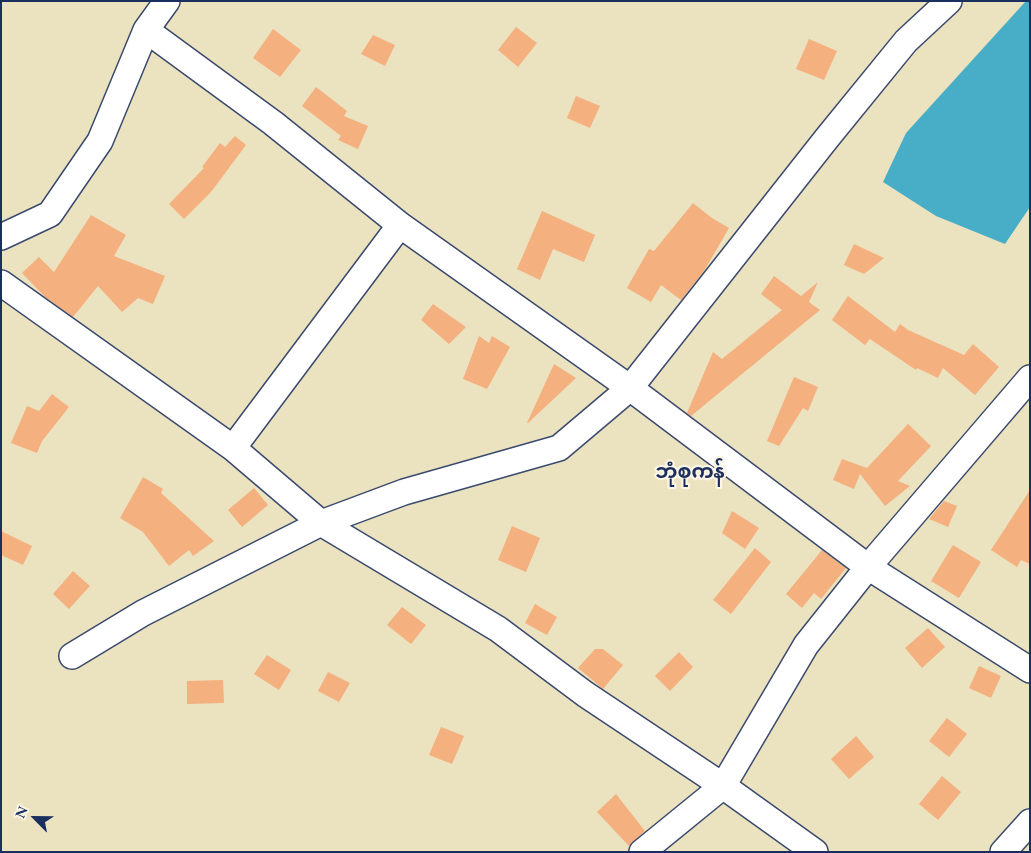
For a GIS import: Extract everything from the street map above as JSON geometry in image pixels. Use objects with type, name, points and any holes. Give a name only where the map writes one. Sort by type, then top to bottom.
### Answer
[{"type":"street","points":[[1,237],[50,214],[100,141],[146,30],[167,1]]},
{"type":"street","points":[[72,656],[143,613],[321,523],[404,492],[559,448],[630,388],[906,41],[949,1]]},
{"type":"street","points":[[146,30],[273,123],[400,225],[630,388],[868,567],[1030,670]]},
{"type":"street","points":[[233,448],[400,225]]},
{"type":"street","points":[[1,283],[233,448],[321,523],[498,629],[585,694],[723,786],[815,852]]},
{"type":"street","points":[[642,852],[723,786],[806,645],[868,567],[1030,378]]},
{"type":"street","points":[[1003,852],[1030,822]]},
{"type":"water","points":[[1026,1],[1030,1],[1030,207],[1005,244],[936,216],[883,182],[906,133]]},
{"type":"building","points":[[516,27],[537,43],[518,67],[498,50]]},
{"type":"building","points":[[273,29],[301,50],[280,77],[253,58]]},
{"type":"building","points":[[373,35],[395,45],[385,66],[361,54]]},
{"type":"building","points":[[809,39],[837,51],[824,80],[796,69]]},
{"type":"building","points":[[316,87],[347,111],[344,116],[368,126],[358,149],[338,140],[341,136],[302,106]]},
{"type":"building","points":[[576,96],[600,106],[590,128],[567,118]]},
{"type":"building","points":[[235,136],[246,145],[211,192],[184,219],[169,204],[204,168],[202,167],[220,143],[225,147]]},
{"type":"building","points":[[693,203],[729,228],[704,271],[681,300],[661,285],[651,302],[627,288],[649,249],[654,251]]},
{"type":"building","points":[[542,211],[595,235],[584,262],[553,249],[540,280],[517,269]]},
{"type":"building","points":[[91,215],[126,235],[114,256],[165,276],[153,304],[138,298],[122,312],[98,286],[73,317],[45,297],[22,273],[39,257],[54,272]]},
{"type":"building","points":[[854,244],[884,258],[864,274],[844,265]]},
{"type":"building","points":[[774,276],[801,296],[818,282],[809,302],[820,310],[691,416],[687,413],[713,352],[722,359],[782,310],[761,294]]},
{"type":"building","points":[[848,296],[895,332],[900,324],[908,330],[964,355],[973,344],[999,367],[975,395],[943,368],[938,378],[917,368],[916,370],[870,339],[865,345],[832,320]]},
{"type":"building","points":[[433,304],[466,327],[449,344],[421,320]]},
{"type":"building","points":[[479,336],[489,343],[492,336],[510,347],[487,389],[463,379]]},
{"type":"building","points":[[554,364],[576,378],[527,423]]},
{"type":"building","points":[[794,377],[818,387],[808,411],[803,408],[779,446],[767,441]]},
{"type":"building","points":[[52,394],[69,407],[42,441],[37,453],[11,443],[27,406],[39,411]]},
{"type":"building","points":[[908,424],[931,446],[898,481],[910,486],[885,506],[860,474],[854,489],[833,480],[842,459],[867,468]]},
{"type":"building","points":[[143,477],[163,489],[161,493],[214,541],[193,556],[189,550],[169,566],[143,532],[120,518]]},
{"type":"building","points":[[254,488],[268,505],[242,527],[228,510]]},
{"type":"building","points":[[1030,490],[1030,564],[1021,560],[1017,567],[991,550]]},
{"type":"building","points":[[944,501],[957,506],[948,527],[929,519]]},
{"type":"building","points":[[732,511],[759,528],[745,549],[722,533]]},
{"type":"building","points":[[512,526],[540,538],[526,572],[498,560]]},
{"type":"building","points":[[1,531],[32,546],[23,565],[1,555]]},
{"type":"building","points":[[953,545],[981,562],[959,598],[931,581]]},
{"type":"building","points":[[755,548],[771,562],[731,614],[713,600]]},
{"type":"building","points":[[822,550],[846,568],[821,599],[814,593],[802,608],[786,594]]},
{"type":"building","points":[[73,571],[90,586],[69,609],[53,594]]},
{"type":"building","points":[[535,604],[557,617],[547,635],[525,623]]},
{"type":"building","points":[[402,607],[426,625],[411,644],[387,625]]},
{"type":"building","points":[[928,628],[945,647],[922,668],[905,648]]},
{"type":"building","points":[[595,649],[603,649],[623,665],[603,689],[578,668]]},
{"type":"building","points":[[679,652],[693,667],[670,691],[655,676]]},
{"type":"building","points":[[267,655],[291,670],[279,690],[254,674]]},
{"type":"building","points":[[979,666],[1001,676],[991,698],[969,688]]},
{"type":"building","points":[[328,672],[350,683],[339,702],[318,691]]},
{"type":"building","points":[[223,680],[224,703],[187,704],[187,681]]},
{"type":"building","points":[[947,718],[967,734],[949,757],[929,741]]},
{"type":"building","points":[[441,727],[464,736],[452,764],[429,755]]},
{"type":"building","points":[[856,736],[874,757],[849,779],[831,759]]},
{"type":"building","points":[[942,776],[961,792],[938,820],[919,804]]},
{"type":"building","points":[[616,794],[645,831],[629,846],[597,812]]},
{"type":"district","name":"ဘုံစုကန်","points":[[690,473]]}]
